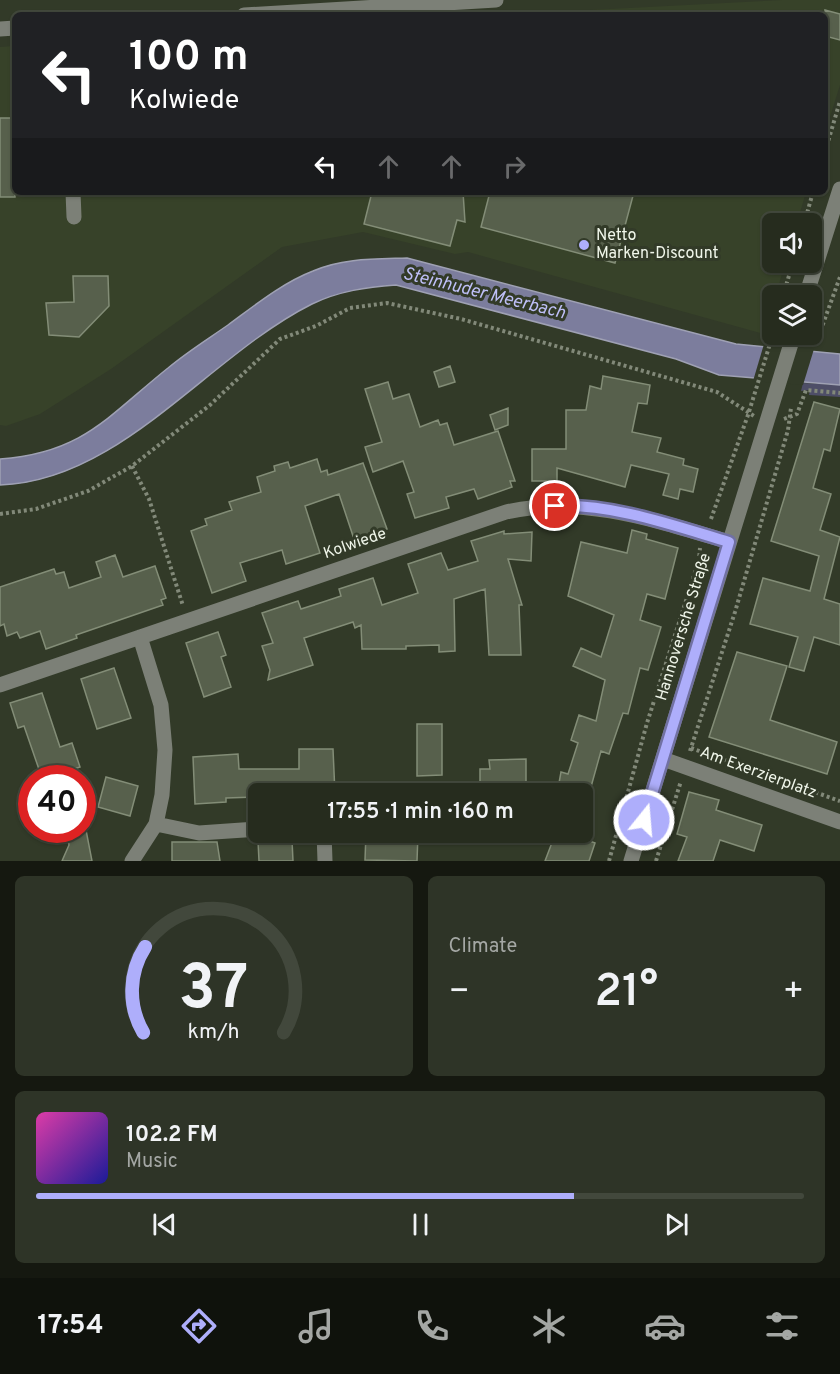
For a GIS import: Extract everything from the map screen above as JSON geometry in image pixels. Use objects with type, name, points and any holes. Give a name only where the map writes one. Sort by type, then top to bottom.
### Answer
[{"type":"street","points":[[305,12],[496,0]]},
{"type":"street","points":[[809,285],[840,189]]},
{"type":"street","points":[[73,195],[74,217]]},
{"type":"street","name":"Hannoversche Straße","points":[[631,861],[791,345]]},
{"type":"street","name":"Kolwiede","points":[[0,685],[495,516],[533,506],[577,505],[613,510],[729,542]]},
{"type":"street","points":[[132,861],[156,824],[162,795],[165,728],[161,705],[140,637]]},
{"type":"street","name":"Am Exerzierplatz","points":[[663,759],[840,822]]},
{"type":"street","points":[[156,824],[200,833],[248,830]]},
{"type":"street","points":[[324,843],[325,861]]},
{"type":"path","points":[[828,142],[840,101]]},
{"type":"path","points":[[807,213],[812,195]]},
{"type":"path","points":[[822,327],[840,277]]},
{"type":"path","points":[[0,514],[36,508],[88,491],[132,466],[210,405],[280,339],[316,327],[350,308],[387,303],[461,319],[576,353],[680,379],[717,392],[748,415],[768,421],[789,418],[797,414],[806,390],[840,393]]},
{"type":"path","points":[[609,861],[647,723],[699,560],[704,535],[715,514],[770,345]]},
{"type":"path","points":[[656,861],[735,612],[789,430],[791,403]]},
{"type":"path","points":[[132,466],[149,499],[188,620]]},
{"type":"path","points":[[691,748],[840,801]]},
{"type":"shaded area","points":[[783,0],[840,0],[840,85],[828,123],[828,12],[551,12]]},
{"type":"shaded area","points":[[12,46],[12,195],[805,195],[800,213],[762,213],[762,273],[782,273],[779,285],[762,285],[762,333],[468,252],[455,254],[363,232],[282,247],[111,369],[40,414],[6,426],[0,425],[0,47]]},
{"type":"shaded area","points":[[803,383],[840,385],[840,397],[809,395],[810,390],[801,391]]},
{"type":"water","name":"Steinhuder Meerbach","points":[[407,258],[736,344],[840,354],[840,385],[719,375],[676,359],[396,285],[374,287],[353,290],[312,304],[274,327],[124,440],[85,462],[44,478],[0,485],[0,459],[53,449],[93,429],[183,356],[290,282],[313,271],[336,264],[359,260]]},
{"type":"pier","points":[[764,345],[814,349],[803,385],[753,381]]},
{"type":"building","points":[[825,10],[840,14],[840,40],[828,37],[828,12]]},
{"type":"building","points":[[0,118],[12,118],[12,195],[15,197],[0,197]]},
{"type":"building","points":[[371,195],[463,195],[465,222],[457,220],[450,246],[364,224]]},
{"type":"building","name":"Netto Marken-Discount","points":[[489,195],[633,195],[615,263],[481,227]]},
{"type":"building","points":[[73,276],[108,276],[109,306],[79,337],[49,335],[46,303],[74,302]]},
{"type":"building","points":[[450,366],[455,382],[439,387],[434,372]]},
{"type":"building","points":[[603,376],[650,385],[647,404],[638,403],[632,432],[661,438],[657,452],[684,459],[683,465],[698,469],[693,492],[680,489],[678,499],[663,495],[669,474],[631,465],[625,487],[557,468],[557,481],[532,481],[532,449],[566,449],[566,410],[586,410],[590,386],[601,389]]},
{"type":"building","points":[[388,382],[393,399],[409,394],[420,427],[438,420],[440,425],[447,423],[454,445],[498,431],[515,481],[510,481],[512,487],[478,499],[474,489],[446,497],[449,508],[415,518],[407,494],[414,492],[403,461],[373,472],[365,447],[382,442],[365,389]]},
{"type":"building","points":[[814,402],[840,409],[830,451],[824,449],[813,488],[831,494],[820,530],[840,537],[824,599],[840,604],[840,645],[814,637],[804,671],[789,667],[798,637],[750,624],[763,578],[810,591],[819,556],[771,541]]},
{"type":"building","points":[[508,408],[508,425],[495,430],[490,415]]},
{"type":"building","points":[[317,459],[321,472],[327,470],[328,475],[363,463],[387,529],[354,539],[339,494],[305,506],[320,553],[286,564],[282,550],[240,563],[246,581],[212,593],[191,531],[207,525],[205,519],[232,510],[229,502],[261,492],[257,477],[275,471],[274,466],[288,462],[290,468]]},
{"type":"building","points":[[632,530],[647,534],[646,539],[678,548],[665,599],[647,594],[640,620],[661,627],[648,670],[640,668],[628,714],[623,713],[609,754],[601,751],[592,783],[559,783],[561,772],[568,774],[578,743],[571,740],[579,715],[596,721],[605,680],[573,666],[581,648],[601,657],[614,615],[568,596],[581,542],[627,553]]},
{"type":"building","points":[[504,531],[504,534],[532,532],[531,561],[508,559],[522,605],[519,605],[521,655],[489,655],[485,589],[454,599],[455,651],[439,652],[439,645],[406,646],[406,649],[362,649],[361,625],[355,628],[353,622],[304,638],[313,665],[268,680],[270,670],[262,646],[273,643],[262,613],[298,601],[301,609],[341,596],[339,589],[373,578],[382,605],[418,593],[408,564],[441,553],[448,570],[478,561],[471,541]]},
{"type":"building","points":[[115,555],[123,577],[155,566],[166,598],[161,600],[163,605],[76,635],[77,638],[46,649],[40,631],[20,638],[17,632],[7,636],[4,624],[0,626],[0,587],[54,569],[56,574],[64,572],[69,588],[101,577],[96,562]]},
{"type":"building","points":[[218,632],[226,655],[221,657],[231,687],[204,697],[186,643]]},
{"type":"building","points":[[737,652],[787,666],[770,720],[837,742],[827,774],[709,737]]},
{"type":"building","points":[[114,668],[131,718],[97,729],[81,679]]},
{"type":"building","points":[[42,693],[60,747],[72,743],[79,765],[38,765],[24,726],[18,728],[10,703]]},
{"type":"building","points":[[417,724],[442,724],[442,775],[417,776]]},
{"type":"building","points":[[299,749],[333,749],[335,783],[248,783],[248,797],[226,798],[226,802],[195,804],[193,757],[238,754],[239,769],[299,769]]},
{"type":"building","points":[[526,759],[526,783],[480,783],[480,769],[490,769],[489,760]]},
{"type":"building","points":[[106,777],[138,786],[130,816],[98,807]]},
{"type":"building","points":[[689,792],[719,800],[716,810],[762,825],[754,851],[720,840],[713,861],[678,861],[687,837],[677,834]]},
{"type":"building","points":[[172,842],[217,842],[220,861],[172,861]]},
{"type":"building","points":[[69,843],[89,843],[92,861],[62,861]]},
{"type":"building","points":[[258,843],[292,843],[293,861],[259,861]]},
{"type":"building","points":[[366,843],[418,843],[417,861],[365,860]]},
{"type":"building","points":[[552,843],[595,843],[589,861],[545,861]]},
{"type":"place","name":"Netto Marken-Discount","points":[[584,245]]},
{"type":"route","points":[[555,506],[577,505],[613,510],[729,542],[644,820]]}]
